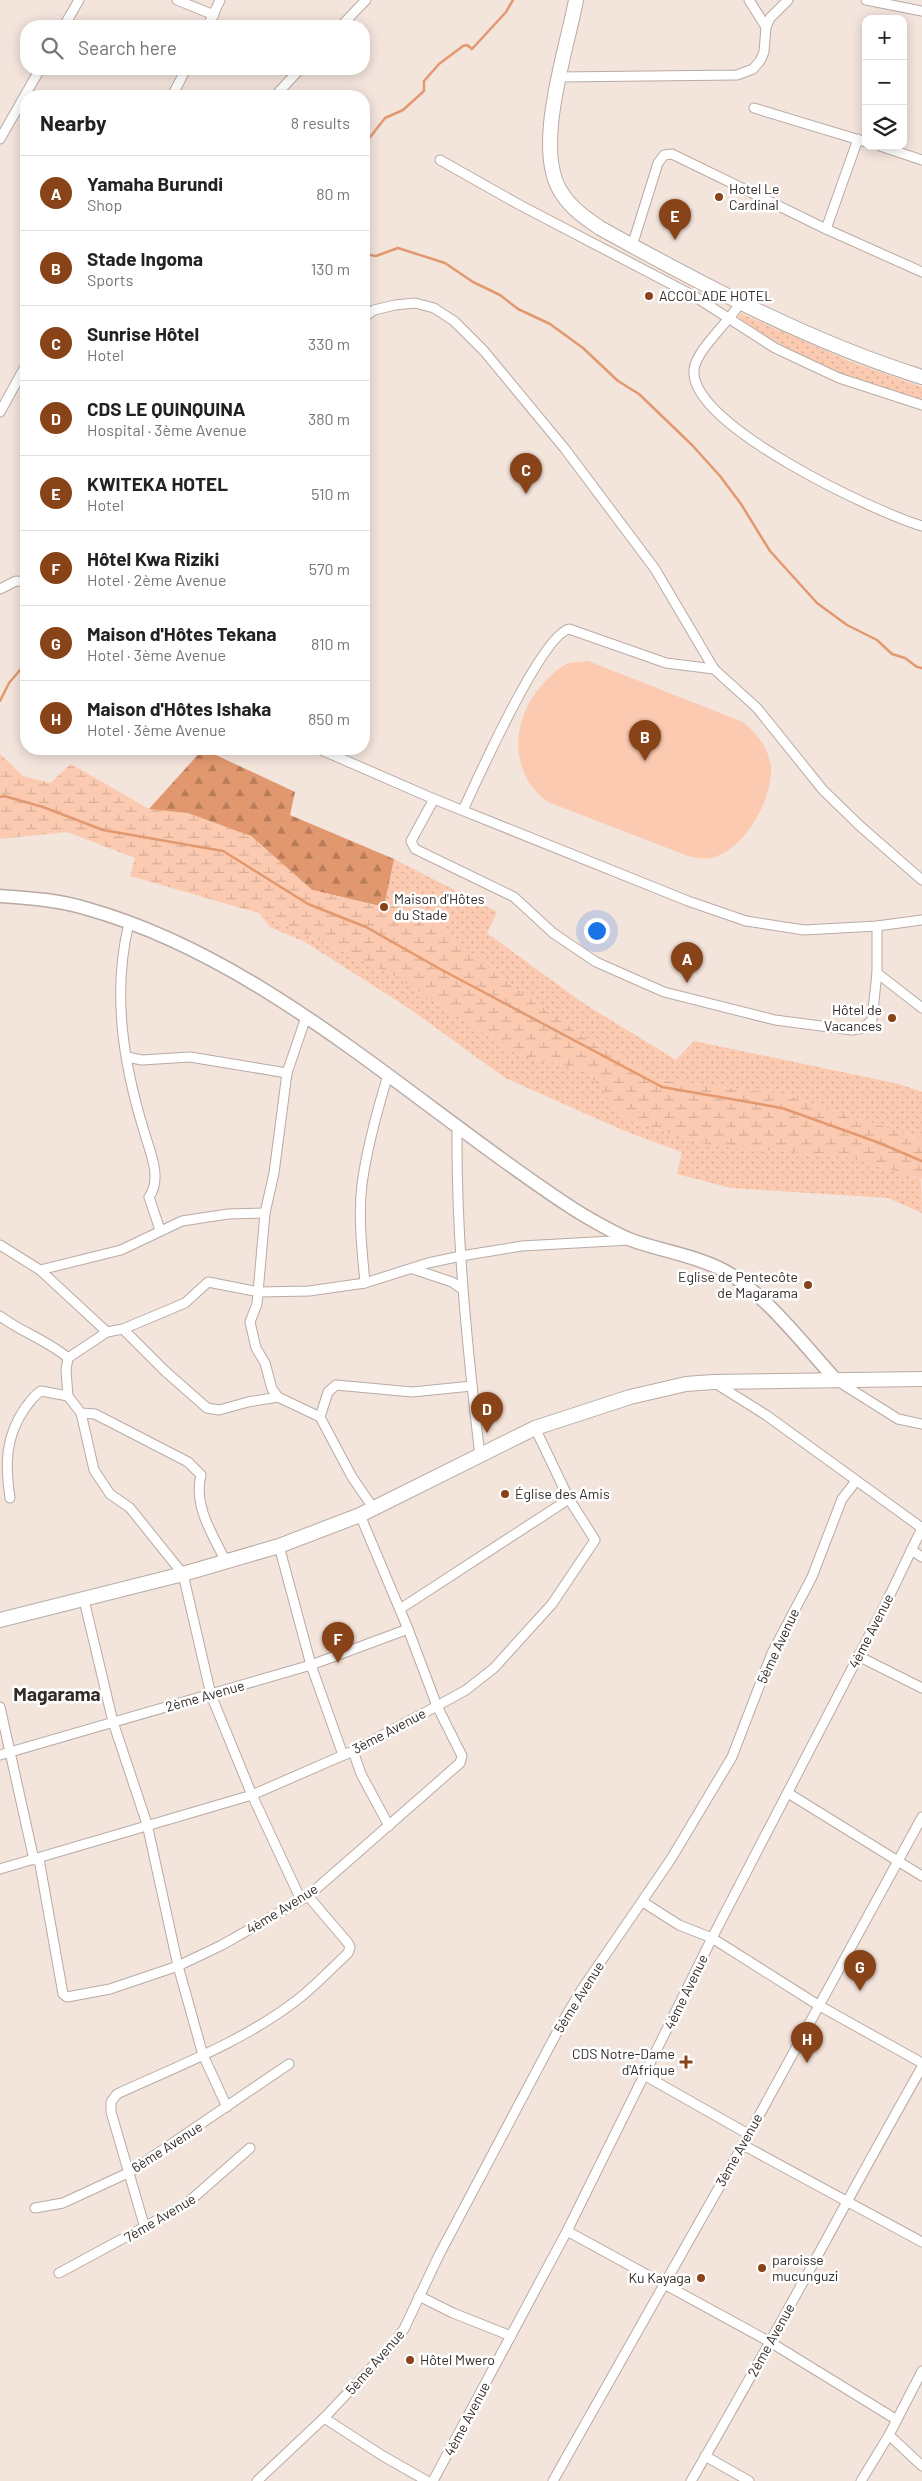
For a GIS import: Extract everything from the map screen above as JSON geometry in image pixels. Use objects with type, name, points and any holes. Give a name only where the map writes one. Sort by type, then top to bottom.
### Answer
[{"type":"main road","points":[[576,0],[558,77],[549,140],[553,176],[562,195],[581,215],[632,246],[740,302],[857,354],[922,377]]},
{"type":"main road","points":[[0,1620],[183,1574],[279,1546],[374,1509],[535,1428],[630,1397],[686,1384],[713,1382],[922,1379]]},
{"type":"street","points":[[67,20],[79,0]]},
{"type":"street","points":[[177,0],[214,15]]},
{"type":"street","points":[[211,20],[220,0]]},
{"type":"street","points":[[347,20],[366,0]]},
{"type":"street","points":[[748,0],[766,27]]},
{"type":"street","points":[[558,77],[743,74],[753,69],[762,57],[766,27],[770,18],[788,0]]},
{"type":"street","points":[[866,0],[879,1],[922,11]]},
{"type":"street","points":[[28,90],[37,75]]},
{"type":"street","points":[[175,90],[183,75]]},
{"type":"street","points":[[281,90],[294,75]]},
{"type":"street","points":[[0,139],[20,104]]},
{"type":"street","points":[[754,108],[862,140],[826,229]]},
{"type":"street","points":[[892,150],[922,160]]},
{"type":"street","points":[[632,246],[658,162],[664,155],[672,154],[826,229],[922,272]]},
{"type":"street","points":[[440,160],[518,204],[694,296],[775,348],[876,392],[922,405]]},
{"type":"street","points":[[740,302],[730,318],[700,353],[694,370],[694,380],[715,411],[754,442],[792,464],[874,507],[922,526]]},
{"type":"street","points":[[370,313],[395,305],[415,303],[434,308],[454,321],[478,345],[564,449],[655,568],[714,669],[757,708],[829,796],[922,880]]},
{"type":"street","points":[[0,412],[20,376]]},
{"type":"street","points":[[0,589],[16,580],[20,581]]},
{"type":"street","points":[[463,810],[524,686],[563,631],[569,629],[666,663],[714,669]]},
{"type":"street","points":[[333,755],[434,800],[688,901],[746,920],[804,930],[877,926],[922,920]]},
{"type":"street","points":[[434,800],[411,841],[415,849],[514,897],[554,932],[596,962],[664,992],[775,1020],[858,1030],[872,1020],[877,973],[877,926]]},
{"type":"street","points":[[0,896],[45,900],[87,908],[129,923],[208,958],[306,1017],[572,1208],[632,1240],[722,1270],[736,1279],[759,1296],[836,1380],[898,1419],[922,1424]]},
{"type":"street","points":[[129,923],[120,978],[122,1029],[143,1128],[154,1164],[152,1193],[149,1197],[160,1230]]},
{"type":"street","points":[[877,973],[922,1008]]},
{"type":"street","points":[[306,1017],[287,1073],[274,1174],[266,1213],[259,1292],[257,1304],[250,1317],[250,1327],[256,1348],[265,1363],[272,1389],[278,1397],[320,1417],[352,1476],[374,1509]]},
{"type":"street","points":[[127,1057],[142,1060],[190,1057],[287,1073]]},
{"type":"street","points":[[365,1283],[362,1240],[362,1185],[370,1139],[388,1076]]},
{"type":"street","points":[[457,1126],[457,1184],[462,1289],[480,1456]]},
{"type":"street","points":[[40,1270],[121,1250],[182,1221],[206,1217],[266,1213]]},
{"type":"street","points":[[145,2228],[111,2112],[111,2102],[117,2094],[203,2055],[261,2024],[298,1999],[348,1953],[350,1947],[305,1898],[252,1795],[211,1695],[183,1574],[134,1512],[110,1494],[94,1470],[81,1413],[68,1396],[66,1370],[68,1358],[107,1332],[123,1329],[185,1303],[208,1282],[259,1292],[308,1291],[365,1283],[428,1263],[522,1246],[632,1240]]},
{"type":"street","points":[[0,1245],[40,1270],[107,1332]]},
{"type":"street","points":[[413,1269],[452,1282],[462,1289]]},
{"type":"street","points":[[0,1316],[12,1325],[51,1345],[68,1358]]},
{"type":"street","points":[[123,1329],[165,1371],[207,1408],[219,1410],[248,1402],[278,1397]]},
{"type":"street","points":[[713,1382],[766,1416],[922,1528]]},
{"type":"street","points":[[320,1417],[328,1392],[336,1386],[412,1392],[472,1386]]},
{"type":"street","points":[[10,1498],[6,1472],[6,1453],[17,1422],[30,1401],[41,1391],[68,1396]]},
{"type":"street","points":[[81,1413],[95,1414],[188,1462],[197,1469],[201,1476],[198,1487],[199,1502],[226,1562]]},
{"type":"street","name":"3ème Avenue","points":[[0,1869],[147,1824],[252,1795],[353,1751],[466,1690],[494,1668],[552,1604],[594,1543],[594,1536],[569,1499],[535,1428]]},
{"type":"street","name":"5ème Avenue","points":[[257,2481],[324,2418],[389,2350],[404,2329],[419,2296],[563,2021],[582,1989],[643,1902],[732,1757],[772,1653],[812,1576],[842,1499],[856,1481]]},
{"type":"street","points":[[400,1609],[569,1499]]},
{"type":"street","points":[[360,1515],[400,1609],[437,1706]]},
{"type":"street","name":"4ème Avenue","points":[[433,2481],[567,2231],[712,1938],[788,1793],[922,1528]]},
{"type":"street","points":[[279,1546],[311,1665],[343,1754]]},
{"type":"street","points":[[911,1550],[922,1557]]},
{"type":"street","points":[[84,1600],[113,1722],[147,1824],[178,1966],[203,2055],[227,2107]]},
{"type":"street","name":"2ème Avenue","points":[[0,1755],[311,1665],[408,1629]]},
{"type":"street","points":[[858,1656],[922,1688]]},
{"type":"street","name":"4ème Avenue","points":[[36,1859],[62,1990],[67,1997],[110,1989],[178,1966],[222,1945],[305,1898],[462,1760],[437,1706]]},
{"type":"street","points":[[0,1707],[36,1859]]},
{"type":"street","points":[[353,1751],[361,1774],[389,1826]]},
{"type":"street","points":[[788,1793],[922,1876]]},
{"type":"street","name":"3ème Avenue","points":[[553,2481],[743,2144],[922,1816]]},
{"type":"street","points":[[643,1902],[679,1925],[712,1938],[818,2005],[922,2065]]},
{"type":"street","name":"6ème Avenue","points":[[35,2208],[63,2203],[130,2172],[289,2064]]},
{"type":"street","name":"2ème Avenue","points":[[691,2481],[770,2342],[845,2202],[922,2065]]},
{"type":"street","points":[[644,2075],[748,2134]]},
{"type":"street","points":[[743,2144],[845,2202],[922,2242]]},
{"type":"street","name":"7ème Avenue","points":[[59,2273],[185,2205],[250,2148]]},
{"type":"street","points":[[567,2231],[664,2282],[770,2342],[897,2420]]},
{"type":"street","points":[[419,2296],[453,2313],[511,2336]]},
{"type":"street","points":[[861,2481],[889,2435],[922,2371]]},
{"type":"street","points":[[324,2418],[383,2456],[427,2481]]},
{"type":"street","points":[[889,2435],[922,2466]]},
{"type":"street","points":[[705,2456],[749,2481]]},
{"type":"green space","points":[[740,313],[851,362],[922,387],[922,401],[872,385],[813,362],[746,325],[739,318]]},
{"type":"green space","points":[[588,661],[743,722],[757,736],[770,760],[770,779],[767,793],[755,820],[747,832],[726,852],[708,858],[688,856],[548,802],[535,790],[525,776],[520,760],[518,744],[520,727],[525,711],[547,679],[562,666],[569,663]]},
{"type":"green space","points":[[0,754],[23,776],[50,783],[71,764],[149,809],[188,813],[251,836],[312,890],[384,907],[409,905],[451,934],[493,972],[583,1036],[660,1080],[783,1094],[922,1139],[922,1179],[847,1157],[710,1145],[626,1120],[585,1070],[518,1055],[391,974],[259,913],[130,876],[135,858],[67,832],[0,839]]},
{"type":"green space","points":[[198,755],[216,755],[295,792],[290,815],[394,859],[384,907],[312,890],[251,836],[149,809]]},
{"type":"green space","points":[[394,859],[497,912],[487,933],[583,1003],[676,1060],[694,1041],[899,1084],[922,1092],[922,1139],[783,1094],[660,1080],[583,1036],[493,972],[448,932],[409,905],[384,907]]},
{"type":"green space","points":[[259,913],[391,974],[518,1055],[585,1070],[626,1120],[710,1145],[847,1157],[921,1179],[922,1213],[888,1198],[731,1188],[677,1174],[682,1152],[627,1132],[505,1078],[410,1009],[305,942],[270,927]]},
{"type":"waterway","points":[[370,137],[385,118],[403,110],[424,91],[424,81],[439,64],[463,46],[467,45],[472,49],[506,12],[513,0]]},
{"type":"waterway","points":[[370,255],[376,256],[398,248],[445,263],[473,282],[500,295],[518,309],[550,324],[583,348],[618,381],[639,394],[692,445],[720,476],[741,504],[770,551],[817,603],[847,625],[877,640],[892,654],[905,658],[917,667],[922,668]]},
{"type":"waterway","points":[[0,701],[9,683],[20,670]]},
{"type":"waterway","points":[[0,797],[4,796],[43,807],[103,830],[223,851],[308,904],[366,927],[440,969],[662,1087],[782,1108],[877,1142],[922,1161]]},
{"type":"place","name":"Hotel Le Cardinal","points":[[719,197]]},
{"type":"place","name":"KWITEKA HOTEL","points":[[675,240]]},
{"type":"place","name":"ACCOLADE HOTEL","points":[[649,296]]},
{"type":"place","name":"Sunrise Hôtel","points":[[526,494]]},
{"type":"place","name":"Stade Ingoma","points":[[645,761]]},
{"type":"place","name":"Maison d'Hôtes du Stade","points":[[384,907]]},
{"type":"place","name":"Yamaha Burundi","points":[[687,983]]},
{"type":"place","name":"Hôtel de Vacances","points":[[892,1018]]},
{"type":"place","name":"Eglise de Pentecôte de Magarama","points":[[808,1285]]},
{"type":"place","name":"CDS LE QUINQUINA","points":[[487,1433]]},
{"type":"place","name":"Église des Amis","points":[[505,1494]]},
{"type":"place","name":"Hôtel Kwa Riziki","points":[[338,1663]]},
{"type":"place","name":"Maison d'Hôtes Tekana","points":[[860,1991]]},
{"type":"place","name":"CDS Notre-Dame d'Afrique","points":[[686,2062]]},
{"type":"place","name":"Maison d'Hôtes Ishaka","points":[[807,2063]]},
{"type":"place","name":"paroisse mucunguzi","points":[[762,2268]]},
{"type":"place","name":"Ku Kayaga","points":[[701,2278]]},
{"type":"place","name":"Hôtel Mwero","points":[[410,2360]]},
{"type":"district","name":"Magarama","points":[[57,1694]]}]
